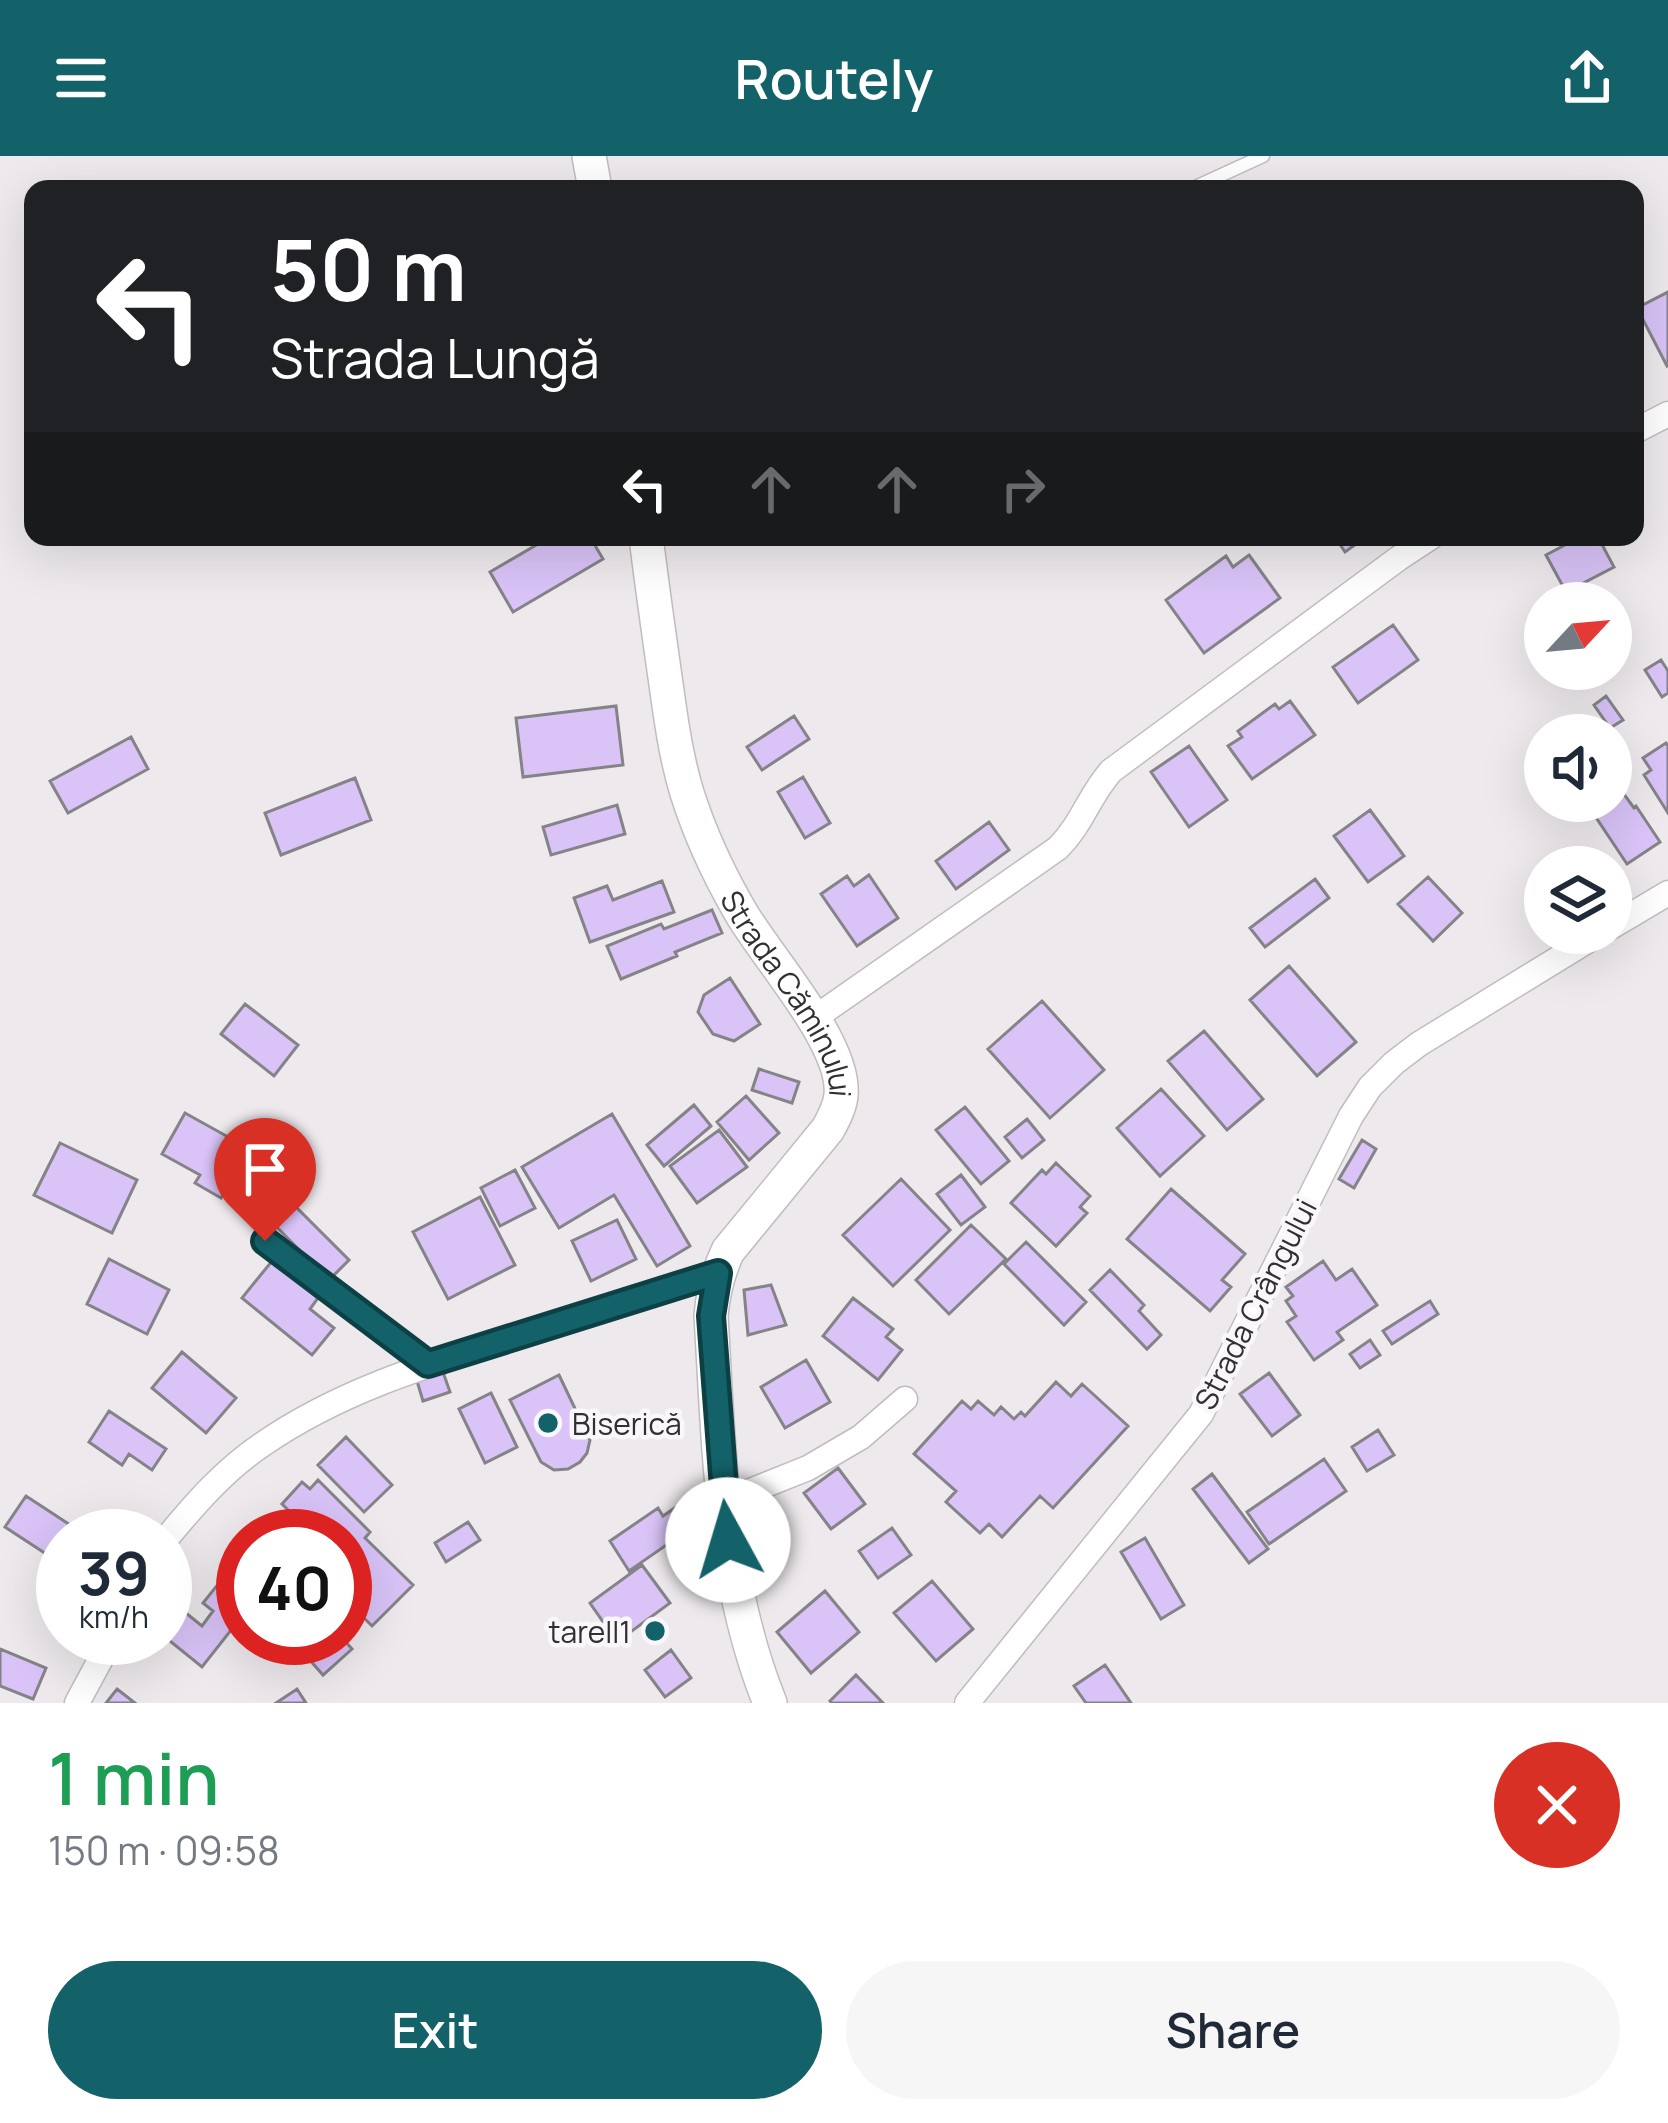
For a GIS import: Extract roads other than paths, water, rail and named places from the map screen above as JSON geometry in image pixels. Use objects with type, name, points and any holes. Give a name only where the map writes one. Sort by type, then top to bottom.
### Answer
[{"type":"street","name":"Strada Căminului","points":[[647,546],[670,718],[686,790],[718,874],[814,1019],[839,1071],[842,1092],[828,1129],[728,1251],[718,1273],[711,1316],[733,1579],[770,1703]]},
{"type":"street","points":[[814,1019],[1058,848],[1080,823],[1111,771],[1417,546]]},
{"type":"street","points":[[1632,914],[1668,893]]},
{"type":"street","name":"Strada Crângului","points":[[967,1703],[1201,1414],[1342,1133],[1370,1087],[1419,1044],[1564,954]]},
{"type":"street","points":[[191,1509],[214,1482],[262,1444],[320,1409],[375,1384],[718,1273]]},
{"type":"street","points":[[723,1502],[808,1468],[860,1437],[905,1399]]},
{"type":"street","points":[[77,1703],[97,1665]]},
{"type":"lane","points":[[1211,180],[1263,156]]},
{"type":"lane","points":[[265,1241],[428,1364]]},
{"type":"place","name":"Biserică","points":[[548,1423]]},
{"type":"place","name":"tarell1","points":[[655,1631]]}]
